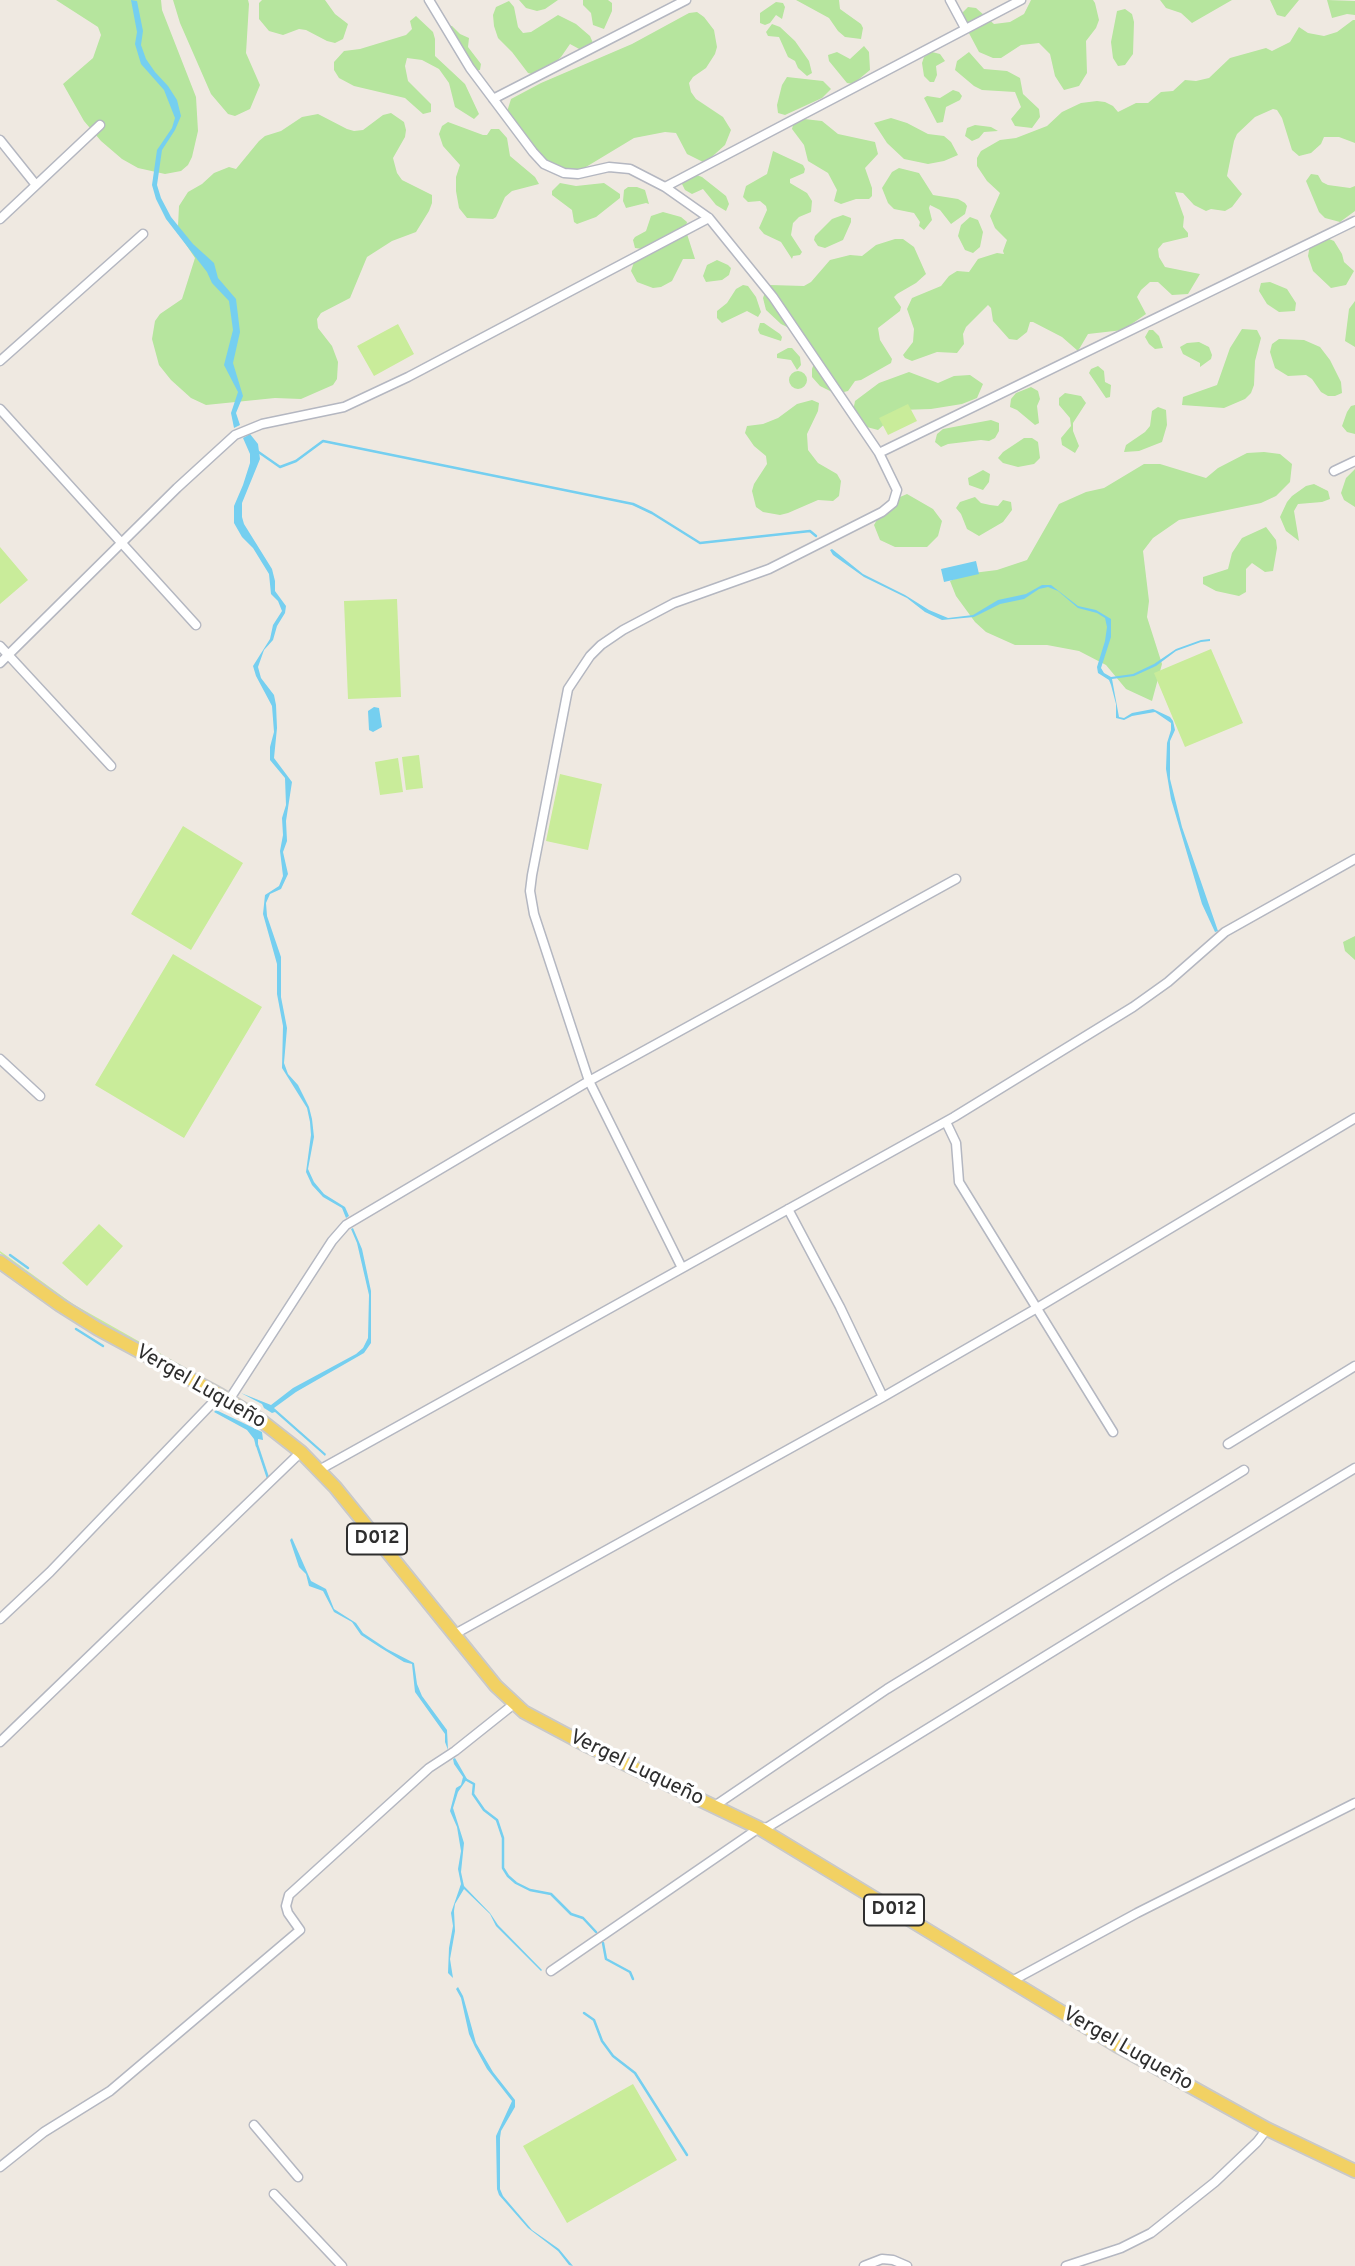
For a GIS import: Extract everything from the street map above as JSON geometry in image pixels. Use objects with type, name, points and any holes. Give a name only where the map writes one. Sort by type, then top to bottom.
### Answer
[{"type":"main road","name":"Vergel Luqueño","points":[[0,1262],[60,1306],[259,1419],[301,1452],[350,1505],[453,1635],[514,1704],[538,1720],[759,1828],[1116,2045],[1267,2129],[1355,2171]]},
{"type":"street","points":[[429,0],[470,68],[544,164],[555,170],[578,174],[601,167],[622,167],[665,187],[709,218],[773,297],[878,453],[897,491],[893,503],[882,512],[769,569],[674,603],[644,618],[601,645],[590,656],[568,689],[530,891],[534,914],[589,1082],[682,1268]]},
{"type":"street","points":[[493,99],[686,0]]},
{"type":"street","points":[[950,0],[965,28]]},
{"type":"street","points":[[665,187],[1021,0]]},
{"type":"street","points":[[0,219],[100,125]]},
{"type":"street","points":[[0,140],[36,185]]},
{"type":"street","points":[[0,663],[204,462],[235,435],[262,424],[344,407],[408,377],[709,218]]},
{"type":"street","points":[[878,453],[1355,221]]},
{"type":"street","points":[[0,360],[143,234]]},
{"type":"street","points":[[0,410],[195,625]]},
{"type":"street","points":[[1334,471],[1355,461]]},
{"type":"street","points":[[0,646],[111,766]]},
{"type":"street","points":[[319,1470],[946,1122],[1133,1007],[1168,982],[1225,932],[1355,859]]},
{"type":"street","points":[[0,1619],[225,1398],[332,1241],[346,1225],[589,1082],[956,879]]},
{"type":"street","points":[[0,1059],[40,1096]]},
{"type":"street","points":[[453,1635],[883,1397],[1355,1118]]},
{"type":"street","points":[[946,1122],[956,1143],[959,1182],[1113,1432]]},
{"type":"street","points":[[788,1209],[840,1307],[883,1397]]},
{"type":"street","points":[[1228,1444],[1355,1366]]},
{"type":"street","points":[[0,1742],[301,1452]]},
{"type":"street","points":[[551,1971],[759,1828],[768,1827],[1355,1468]]},
{"type":"street","points":[[713,1807],[887,1689],[1244,1470]]},
{"type":"street","points":[[0,2168],[44,2132],[110,2091],[300,1930],[288,1913],[286,1906],[289,1895],[429,1768],[514,1704]]},
{"type":"street","points":[[1010,1982],[1137,1913],[1355,1804]]},
{"type":"street","points":[[254,2124],[298,2177]]},
{"type":"street","points":[[1066,2266],[1121,2248],[1151,2234],[1215,2182],[1267,2129]]},
{"type":"street","points":[[274,2194],[342,2266]]},
{"type":"street","points":[[864,2266],[883,2259],[907,2266]]},
{"type":"green space","points":[[56,0],[161,0],[162,10],[196,97],[198,131],[192,157],[181,171],[165,174],[138,168],[122,159],[101,141],[84,121],[63,84],[93,58],[101,35],[98,27]]},
{"type":"green space","points":[[173,0],[248,0],[246,53],[260,85],[250,109],[235,116],[228,114],[211,94],[180,23]]},
{"type":"green space","points":[[262,0],[325,0],[335,14],[348,24],[343,39],[335,43],[299,29],[283,35],[269,31],[259,19],[259,3]]},
{"type":"green space","points":[[519,0],[558,0],[537,11],[526,8]]},
{"type":"green space","points":[[583,0],[608,0],[612,3],[612,11],[604,29],[593,25],[591,13],[583,5]]},
{"type":"green space","points":[[796,0],[839,0],[840,9],[861,24],[861,39],[845,37],[829,18]]},
{"type":"green space","points":[[1031,0],[1093,0],[1095,3],[1099,20],[1086,41],[1087,73],[1079,86],[1064,90],[1055,76],[1050,54],[1039,43],[1021,45],[1001,58],[993,58],[979,52],[962,20],[963,12],[968,7],[976,8],[994,24],[1010,22],[1024,14]]},
{"type":"green space","points":[[1160,0],[1232,0],[1192,23],[1181,13],[1166,8]]},
{"type":"green space","points":[[1270,0],[1299,0],[1285,17],[1277,15]]},
{"type":"green space","points":[[1327,0],[1355,1],[1355,15],[1332,18]]},
{"type":"green space","points":[[509,1],[514,7],[518,27],[523,33],[531,32],[558,15],[576,24],[590,36],[593,43],[581,50],[570,44],[552,65],[535,75],[528,73],[498,38],[494,26],[493,15],[496,7]]},
{"type":"green space","points":[[776,2],[783,3],[785,7],[782,19],[776,15],[770,23],[760,23],[760,13]]},
{"type":"green space","points":[[1125,9],[1132,14],[1134,22],[1133,54],[1125,65],[1118,66],[1113,58],[1111,42],[1117,11]]},
{"type":"green space","points":[[697,12],[714,30],[717,47],[706,68],[689,83],[691,92],[696,99],[723,117],[731,130],[725,145],[705,163],[687,154],[676,133],[665,132],[634,138],[576,173],[568,172],[539,158],[506,115],[511,99],[541,83],[632,44],[689,13]]},
{"type":"green space","points":[[416,16],[433,32],[435,56],[465,84],[479,114],[474,119],[455,107],[449,83],[439,69],[422,60],[407,58],[405,66],[408,81],[431,104],[431,112],[423,114],[405,98],[354,86],[339,78],[334,70],[334,62],[344,51],[406,35],[412,29],[410,21]]},
{"type":"green space","points":[[1353,20],[1355,143],[1339,137],[1324,137],[1311,153],[1299,156],[1292,150],[1277,110],[1273,109],[1255,117],[1237,134],[1234,141],[1227,176],[1242,194],[1232,207],[1225,211],[1206,211],[1194,205],[1183,193],[1175,192],[1188,237],[1163,243],[1158,249],[1159,257],[1165,267],[1200,274],[1188,294],[1172,295],[1158,282],[1150,282],[1137,297],[1146,314],[1123,330],[1088,334],[1078,351],[1062,337],[1033,322],[1030,322],[1027,332],[1017,340],[1009,339],[993,321],[988,305],[966,327],[963,334],[964,344],[957,353],[937,352],[912,361],[905,358],[903,355],[913,342],[914,329],[907,309],[912,298],[941,286],[957,271],[969,272],[978,259],[997,253],[1004,254],[1007,240],[995,228],[990,216],[1000,193],[987,181],[977,166],[981,151],[1000,140],[1016,138],[1047,126],[1062,112],[1081,103],[1105,102],[1118,112],[1136,103],[1148,103],[1161,92],[1173,91],[1185,80],[1209,78],[1230,58],[1266,48],[1272,51],[1290,42],[1299,27],[1308,33],[1324,36],[1337,32]]},
{"type":"green space","points":[[772,24],[780,27],[795,41],[809,61],[812,73],[807,76],[798,68],[795,61],[788,57],[779,37],[768,36],[766,32]]},
{"type":"green space","points":[[452,26],[469,38],[468,47],[481,64],[480,70],[474,70],[440,27]]},
{"type":"green space","points":[[864,46],[869,52],[870,70],[853,84],[847,83],[829,61],[828,55],[837,52],[850,59]]},
{"type":"green space","points":[[932,52],[940,54],[945,61],[936,66],[937,75],[934,82],[930,82],[924,76],[922,63],[924,57]]},
{"type":"green space","points":[[969,52],[984,69],[1007,71],[1020,78],[1023,94],[1039,109],[1040,117],[1032,128],[1015,126],[1011,119],[1021,107],[1015,92],[982,90],[955,70],[957,61]]},
{"type":"green space","points":[[787,77],[823,81],[831,89],[822,98],[785,115],[778,113],[777,105]]},
{"type":"green space","points":[[953,90],[962,96],[960,100],[946,107],[943,122],[937,123],[924,98],[940,98]]},
{"type":"green space","points":[[391,113],[404,122],[406,130],[393,158],[397,173],[402,180],[432,195],[432,203],[416,232],[392,241],[367,257],[350,298],[321,313],[317,319],[318,328],[332,346],[338,362],[337,379],[333,385],[301,399],[275,398],[206,405],[191,398],[159,365],[152,339],[155,321],[160,314],[182,299],[195,258],[179,234],[178,226],[179,206],[188,192],[214,173],[229,167],[236,169],[265,136],[281,131],[302,117],[318,114],[354,131],[363,130],[383,115]]},
{"type":"green space","points":[[891,118],[928,134],[944,136],[958,155],[928,164],[904,159],[887,143],[874,123]]},
{"type":"green space","points":[[804,119],[822,121],[838,134],[875,142],[878,154],[865,168],[872,188],[872,196],[869,199],[856,199],[841,204],[834,201],[837,190],[828,173],[808,161],[804,145],[792,129],[793,125]]},
{"type":"green space","points":[[448,122],[483,135],[487,135],[491,129],[499,129],[507,138],[510,156],[535,177],[539,184],[512,191],[505,197],[493,219],[467,218],[459,208],[456,191],[456,177],[460,165],[443,146],[439,134],[442,126]]},
{"type":"green space","points":[[975,125],[991,127],[998,131],[984,132],[972,141],[965,136],[967,128]]},
{"type":"green space","points":[[773,151],[803,165],[804,173],[790,179],[790,183],[807,193],[812,201],[811,212],[793,223],[791,235],[802,252],[792,259],[781,242],[764,234],[759,228],[767,210],[766,206],[760,201],[748,202],[743,197],[746,186],[767,174]]},
{"type":"green space","points":[[899,168],[919,173],[933,195],[958,199],[965,203],[965,214],[951,224],[940,210],[930,205],[932,220],[924,230],[919,226],[920,222],[914,213],[894,209],[888,203],[882,188],[892,172]]},
{"type":"green space","points":[[686,171],[702,177],[726,196],[729,204],[726,211],[716,205],[703,189],[692,194],[685,190],[680,180],[682,173]]},
{"type":"green space","points":[[1311,174],[1318,175],[1322,182],[1328,185],[1350,188],[1355,186],[1355,211],[1340,222],[1325,218],[1319,212],[1306,181]]},
{"type":"green space","points":[[560,183],[576,186],[604,183],[620,194],[620,198],[596,217],[577,224],[574,222],[572,210],[552,195],[552,191]]},
{"type":"green space","points":[[628,187],[645,190],[649,204],[626,208],[623,201],[624,190]]},
{"type":"green space","points":[[663,212],[681,217],[687,222],[686,226],[670,237],[657,240],[643,249],[635,248],[633,240],[646,231],[651,216]]},
{"type":"green space","points":[[843,215],[851,218],[851,222],[843,240],[825,248],[818,246],[814,240],[815,236],[832,219]]},
{"type":"green space","points":[[970,217],[978,220],[983,232],[980,247],[973,253],[965,250],[958,236],[961,225]]},
{"type":"green space","points":[[687,234],[695,259],[683,259],[672,281],[661,287],[653,288],[637,282],[631,271],[634,262]]},
{"type":"green space","points":[[1317,234],[1334,241],[1344,262],[1354,271],[1346,285],[1331,288],[1313,271],[1308,256],[1311,239]]},
{"type":"green space","points":[[903,239],[914,247],[926,274],[894,297],[901,307],[900,311],[878,328],[880,340],[892,359],[891,363],[855,381],[848,391],[832,392],[820,386],[812,377],[816,358],[791,329],[766,310],[763,298],[767,287],[804,286],[811,282],[830,260],[850,255],[862,256],[876,245]]},
{"type":"green space","points":[[717,260],[731,268],[729,275],[722,280],[706,282],[703,276],[707,265]]},
{"type":"green space","points":[[1270,282],[1287,289],[1296,303],[1295,311],[1279,312],[1267,304],[1259,291],[1261,283]]},
{"type":"green space","points":[[743,285],[748,286],[756,297],[761,312],[758,317],[747,311],[722,323],[717,318],[717,311],[727,303],[736,289]]},
{"type":"green space","points":[[1355,301],[1355,347],[1345,341],[1349,309]]},
{"type":"green space","points":[[760,323],[780,334],[781,341],[760,334]]},
{"type":"green space","points":[[398,324],[414,354],[374,376],[357,346]]},
{"type":"green space","points":[[1242,329],[1257,330],[1261,338],[1251,393],[1245,399],[1224,408],[1182,405],[1183,397],[1217,385],[1230,348]]},
{"type":"green space","points":[[1149,330],[1159,336],[1163,348],[1155,349],[1149,344],[1145,337]]},
{"type":"green space","points":[[1279,339],[1304,340],[1320,347],[1341,382],[1342,393],[1328,396],[1306,375],[1288,376],[1275,368],[1270,352],[1272,344]]},
{"type":"green space","points":[[1199,342],[1209,347],[1212,355],[1211,359],[1200,367],[1200,363],[1183,354],[1180,347]]},
{"type":"green space","points":[[792,348],[800,357],[801,365],[797,370],[791,360],[777,358],[777,354]]},
{"type":"green space","points":[[1098,366],[1104,371],[1105,382],[1111,385],[1110,397],[1106,398],[1089,373]]},
{"type":"green space","points":[[798,371],[804,374],[807,380],[804,386],[798,389],[792,386],[789,380],[792,374]]},
{"type":"green space","points":[[909,372],[938,383],[954,376],[970,375],[983,384],[977,398],[962,404],[931,409],[900,410],[878,430],[863,426],[852,416],[855,401],[879,383]]},
{"type":"green space","points":[[1031,387],[1038,391],[1040,399],[1037,406],[1039,423],[1035,425],[1010,407],[1011,399],[1016,393]]},
{"type":"green space","points":[[1065,393],[1081,396],[1086,403],[1073,423],[1079,446],[1075,453],[1062,445],[1061,438],[1071,426],[1070,418],[1059,405],[1059,398]]},
{"type":"green space","points":[[812,400],[819,403],[807,434],[808,450],[818,463],[837,474],[841,481],[839,496],[833,501],[818,500],[780,515],[763,512],[756,507],[752,491],[767,464],[766,456],[754,446],[745,433],[747,426],[778,418],[797,404]]},
{"type":"green space","points":[[908,404],[917,421],[888,435],[879,418]]},
{"type":"green space","points":[[1355,405],[1355,434],[1347,432],[1342,426],[1347,412]]},
{"type":"green space","points":[[1158,407],[1166,410],[1167,425],[1162,442],[1139,451],[1124,452],[1126,445],[1150,426],[1152,411]]},
{"type":"green space","points":[[991,420],[999,423],[999,431],[995,438],[989,441],[948,444],[941,447],[935,442],[937,434],[943,429]]},
{"type":"green space","points":[[1024,438],[1032,438],[1038,442],[1040,458],[1034,464],[1018,467],[1003,463],[998,458],[1003,452]]},
{"type":"green space","points":[[1247,453],[1280,454],[1292,464],[1290,482],[1276,496],[1261,503],[1179,520],[1153,538],[1143,551],[1149,601],[1147,617],[1162,664],[1152,701],[1126,689],[1106,665],[1079,651],[1047,645],[1015,645],[986,632],[956,596],[950,581],[965,574],[997,570],[1027,560],[1059,504],[1086,492],[1104,488],[1144,464],[1160,464],[1206,478],[1218,468]]},
{"type":"green space","points":[[1355,469],[1355,507],[1344,500],[1341,493],[1346,478]]},
{"type":"green space","points":[[983,470],[990,474],[989,482],[983,490],[969,485],[968,478]]},
{"type":"green space","points":[[1314,484],[1328,491],[1330,499],[1298,504],[1294,511],[1299,541],[1286,531],[1280,517],[1292,496]]},
{"type":"green space","points":[[907,494],[933,509],[942,521],[938,536],[927,547],[895,547],[880,540],[874,525],[882,511],[893,500]]},
{"type":"green space","points":[[975,497],[981,503],[990,505],[998,506],[1003,500],[1011,502],[1012,510],[1003,522],[979,536],[967,529],[956,508],[960,502]]},
{"type":"green space","points":[[1266,527],[1276,540],[1273,571],[1265,572],[1252,563],[1246,569],[1246,592],[1239,596],[1216,591],[1203,584],[1203,577],[1228,569],[1232,553],[1242,538]]},
{"type":"green space","points":[[0,547],[28,580],[0,604]]},
{"type":"green space","points":[[397,599],[401,697],[348,699],[344,601]]},
{"type":"green space","points":[[1211,649],[1243,723],[1185,747],[1154,673]]},
{"type":"green space","points":[[419,755],[423,788],[406,790],[402,757]]},
{"type":"green space","points":[[398,758],[403,792],[380,795],[375,762]]},
{"type":"green space","points":[[560,774],[602,784],[588,850],[546,841]]},
{"type":"green space","points":[[183,826],[243,863],[191,950],[131,914]]},
{"type":"green space","points":[[1355,936],[1355,960],[1345,951],[1343,942]]},
{"type":"green space","points":[[173,954],[262,1007],[184,1138],[95,1085]]},
{"type":"green space","points":[[99,1224],[123,1246],[87,1286],[62,1263]]},
{"type":"green space","points":[[0,1251],[73,1304],[239,1398],[299,1442],[323,1464],[363,1510],[490,1669],[328,1472],[135,1342],[72,1305]]},
{"type":"green space","points":[[501,1682],[534,1711],[770,1827],[1096,2026],[1275,2129],[1119,2042],[769,1828],[533,1712]]},
{"type":"green space","points":[[633,2084],[677,2160],[567,2223],[523,2146]]},
{"type":"water","points":[[131,0],[137,1],[143,31],[141,45],[146,59],[177,100],[181,116],[162,150],[157,185],[161,198],[171,217],[193,244],[214,263],[218,278],[236,299],[240,332],[233,363],[243,396],[236,413],[240,425],[234,428],[231,413],[238,392],[224,365],[233,330],[229,301],[212,283],[207,272],[166,219],[156,199],[152,185],[157,150],[172,128],[175,118],[164,90],[141,64],[135,44],[137,32]]},
{"type":"water","points":[[250,434],[258,444],[260,459],[242,503],[242,517],[272,569],[275,591],[286,606],[273,640],[264,650],[258,667],[261,678],[274,695],[276,705],[274,758],[292,782],[286,821],[287,841],[283,852],[288,874],[281,889],[270,894],[266,903],[267,916],[281,957],[281,997],[287,1028],[284,1063],[309,1107],[312,1119],[314,1137],[308,1169],[324,1194],[345,1207],[349,1216],[346,1218],[342,1208],[323,1197],[312,1185],[306,1172],[310,1122],[307,1108],[282,1068],[283,1026],[277,994],[277,964],[263,914],[265,895],[279,886],[283,876],[280,851],[282,818],[286,805],[285,778],[270,760],[274,732],[272,706],[253,666],[270,639],[273,625],[282,611],[271,594],[269,574],[234,523],[234,506],[250,463],[250,454],[243,438]]},
{"type":"water","points":[[830,550],[863,574],[948,618],[973,615],[998,600],[1026,594],[1042,585],[1051,585],[1078,606],[1096,610],[1111,619],[1111,637],[1101,668],[1111,677],[1133,674],[1176,649],[1210,639],[1176,651],[1156,666],[1134,676],[1112,679],[1119,717],[1124,718],[1132,713],[1153,709],[1173,721],[1175,730],[1170,741],[1170,779],[1182,827],[1218,931],[1215,932],[1202,904],[1171,799],[1166,769],[1171,723],[1155,712],[1124,720],[1116,718],[1111,685],[1109,680],[1098,673],[1097,667],[1105,641],[1105,618],[1078,608],[1058,591],[1048,587],[1039,589],[1024,599],[1000,604],[974,617],[942,620],[925,612],[907,598],[864,577],[833,555]]},
{"type":"water","points":[[976,561],[979,574],[944,582],[941,569]]},
{"type":"water","points":[[374,707],[379,708],[382,727],[373,732],[369,730],[368,711]]},
{"type":"water","points":[[353,1228],[362,1249],[371,1291],[371,1343],[364,1353],[296,1392],[274,1408],[326,1454],[325,1456],[275,1412],[272,1413],[262,1404],[241,1393],[271,1405],[293,1388],[363,1348],[368,1338],[369,1295],[357,1243],[351,1229]]},
{"type":"water","points":[[216,1410],[262,1432],[263,1440],[258,1439],[256,1447],[247,1430],[214,1412]]},
{"type":"water","points":[[292,1538],[311,1581],[326,1589],[334,1609],[356,1623],[363,1633],[414,1663],[422,1696],[447,1730],[448,1750],[445,1734],[415,1692],[412,1664],[404,1662],[361,1635],[352,1622],[334,1612],[323,1591],[309,1586],[306,1574],[299,1567],[290,1540]]},
{"type":"water","points":[[455,1758],[467,1779],[458,1792],[453,1808],[464,1843],[461,1872],[464,1886],[541,1971],[464,1889],[454,1911],[455,1931],[450,1959],[453,1978],[448,1973],[453,1926],[451,1913],[461,1884],[458,1869],[461,1851],[457,1827],[450,1811],[456,1788],[461,1785],[463,1777],[454,1764]]},
{"type":"water","points":[[458,1987],[476,2043],[493,2072],[515,2100],[515,2107],[501,2131],[500,2189],[532,2230],[559,2249],[573,2266],[528,2228],[499,2195],[496,2136],[512,2101],[487,2069],[475,2047],[456,1989]]},
{"type":"waterway","points":[[257,451],[280,467],[296,461],[323,441],[633,504],[700,543],[810,531],[816,536]]},
{"type":"waterway","points":[[10,1255],[28,1268]]},
{"type":"waterway","points":[[76,1329],[103,1346]]},
{"type":"waterway","points":[[257,1445],[268,1478]]},
{"type":"waterway","points":[[465,1779],[474,1784],[473,1794],[484,1810],[497,1820],[503,1838],[503,1868],[508,1876],[530,1890],[551,1894],[571,1914],[583,1918],[596,1932]]},
{"type":"waterway","points":[[603,1943],[606,1959],[630,1972],[633,1979]]},
{"type":"waterway","points":[[584,2013],[594,2020],[602,2041],[613,2056],[635,2073],[687,2155]]}]
